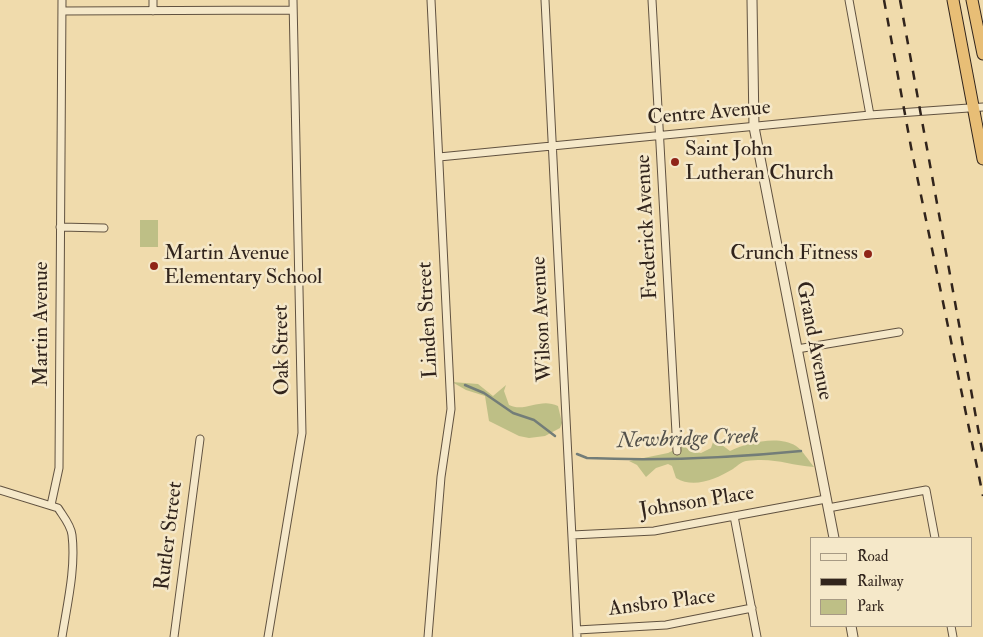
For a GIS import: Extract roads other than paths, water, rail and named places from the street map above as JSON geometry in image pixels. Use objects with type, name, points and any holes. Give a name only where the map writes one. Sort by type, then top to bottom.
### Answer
[{"type":"highway","points":[[953,0],[978,107],[983,159]]},
{"type":"highway","points":[[972,0],[983,54]]},
{"type":"street","name":"Martin Avenue","points":[[50,505],[59,468],[62,0]]},
{"type":"street","points":[[153,0],[153,11]]},
{"type":"street","name":"Oak Street","points":[[268,637],[302,433],[293,0]]},
{"type":"street","name":"Linden Street","points":[[428,637],[441,477],[451,409],[431,0]]},
{"type":"street","name":"Wilson Avenue","points":[[545,0],[577,634]]},
{"type":"street","name":"Frederick Avenue","points":[[652,0],[677,451]]},
{"type":"street","name":"Grand Avenue","points":[[752,0],[754,128],[834,537]]},
{"type":"street","points":[[849,0],[870,115]]},
{"type":"street","points":[[62,11],[294,10]]},
{"type":"street","name":"Centre Avenue","points":[[439,157],[754,128],[870,115],[978,107]]},
{"type":"street","points":[[60,227],[104,228]]},
{"type":"street","points":[[797,349],[899,332]]},
{"type":"street","name":"Rutler Street","points":[[174,637],[200,440]]},
{"type":"street","points":[[0,490],[58,508],[69,526],[72,535],[71,573],[62,637]]},
{"type":"street","name":"Johnson Place","points":[[572,535],[654,531],[734,516],[926,490],[934,537]]},
{"type":"street","points":[[734,516],[757,637]]},
{"type":"street","name":"Ansbro Place","points":[[577,634],[666,625],[752,608]]},
{"type":"waterway","name":"Newbridge Creek","points":[[465,385],[484,393],[513,413],[534,420],[555,436]]},
{"type":"waterway","name":"Newbridge Creek","points":[[577,454],[587,458],[668,459],[801,451]]},
{"type":"railway","points":[[884,0],[911,147],[983,496]]},
{"type":"railway","points":[[900,0],[983,456]]},
{"type":"place","name":"Saint John Lutheran Church","points":[[675,162]]},
{"type":"place","name":"Crunch Fitness","points":[[868,254]]},
{"type":"place","name":"Martin Avenue Elementary School","points":[[154,266]]}]
